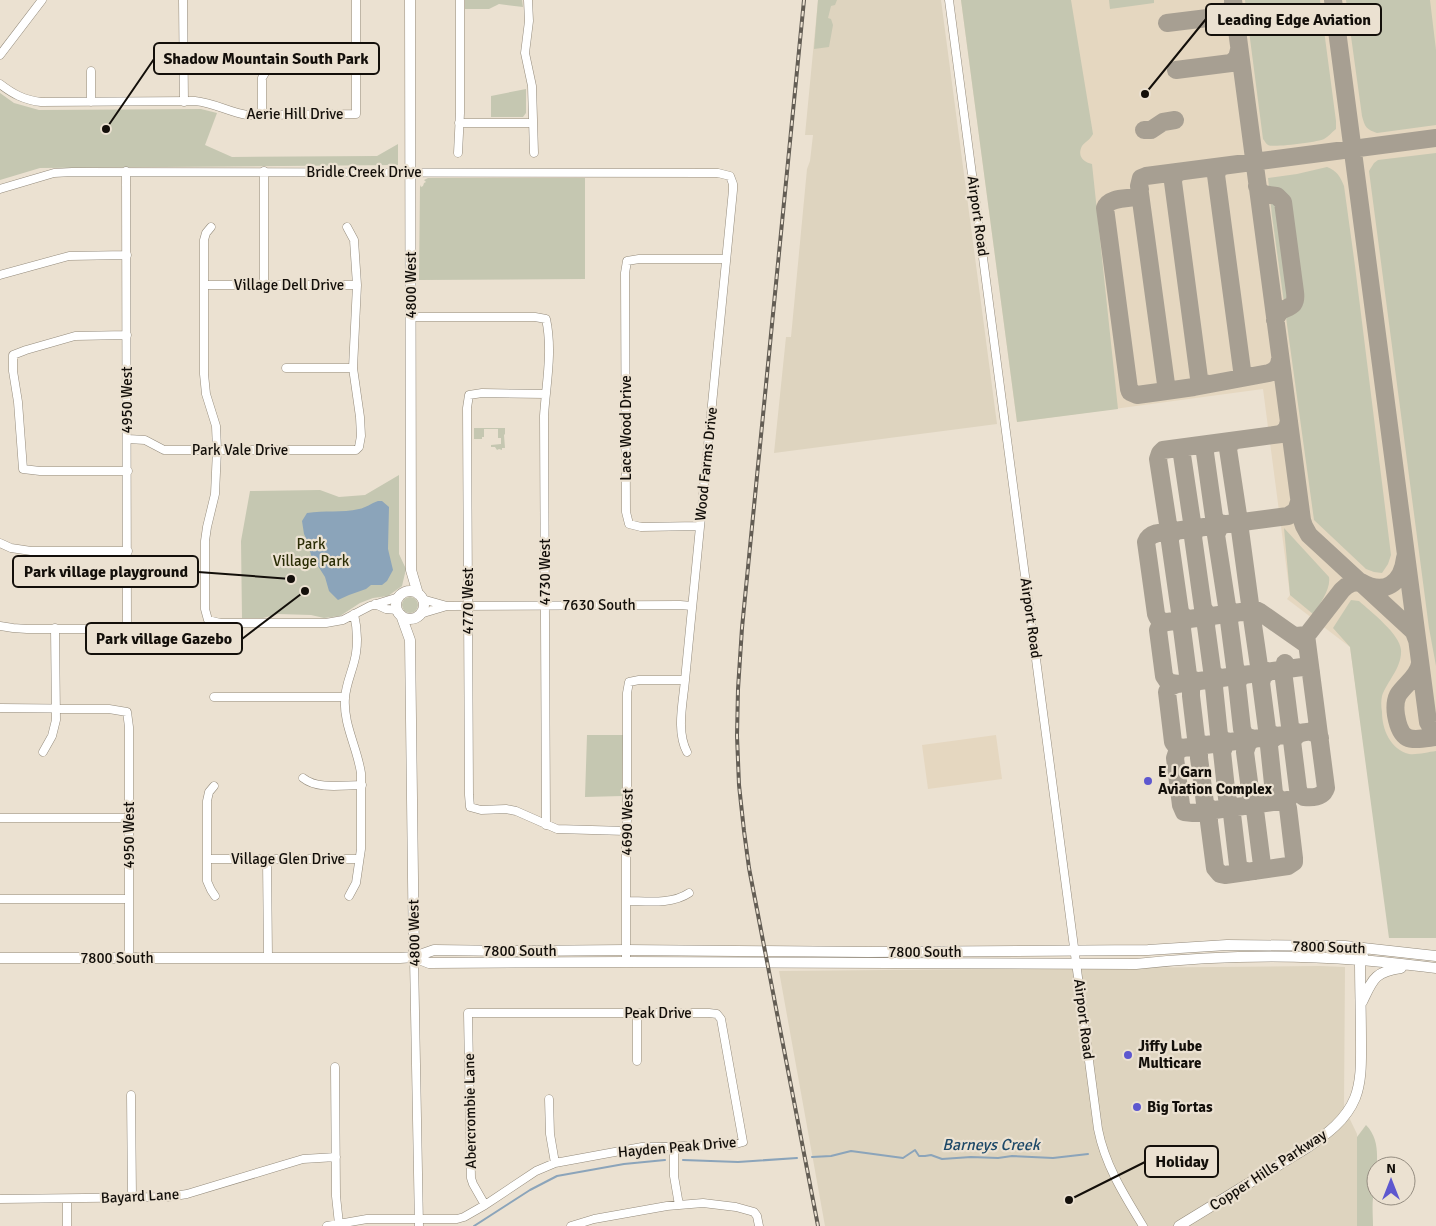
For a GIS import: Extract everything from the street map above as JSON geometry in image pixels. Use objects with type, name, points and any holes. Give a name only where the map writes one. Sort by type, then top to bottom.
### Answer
[{"type":"main road","name":"4800 West","points":[[410,0],[411,570],[423,607],[418,615],[410,640],[414,957]]},
{"type":"main road","name":"4800 West","points":[[410,640],[397,602],[411,570]]},
{"type":"main road","points":[[401,595],[411,591],[420,596]]},
{"type":"main road","points":[[399,612],[409,618],[418,615]]},
{"type":"main road","name":"7800 South","points":[[0,958],[414,957],[434,950],[849,952],[1148,950],[1227,945],[1345,946],[1436,956]]},
{"type":"main road","points":[[1360,960],[1363,955],[1368,954],[1399,957],[1436,956]]},
{"type":"main road","name":"7800 South","points":[[414,957],[430,963],[1136,964],[1251,957],[1360,960],[1436,968]]},
{"type":"main road","name":"Copper Hills Parkway","points":[[1179,1226],[1308,1147],[1340,1120],[1354,1100],[1359,1087],[1361,1056],[1360,960]]},
{"type":"main road","points":[[1361,1005],[1371,983],[1378,975],[1388,970],[1417,966]]},
{"type":"street","points":[[0,55],[42,0]]},
{"type":"street","points":[[183,0],[184,102]]},
{"type":"street","name":"Aerie Hill Drive","points":[[0,84],[17,96],[41,102],[208,102],[236,114],[356,114],[356,0]]},
{"type":"street","points":[[458,153],[460,0]]},
{"type":"street","points":[[528,0],[529,21],[525,53],[532,86],[534,153]]},
{"type":"street","name":"Airport Road","points":[[949,0],[1100,1138],[1112,1173],[1144,1226]]},
{"type":"street","points":[[262,115],[262,78],[270,64]]},
{"type":"street","points":[[91,71],[91,102]]},
{"type":"street","points":[[459,123],[533,123]]},
{"type":"street","points":[[264,171],[264,285]]},
{"type":"street","name":"Bridle Creek Drive","points":[[0,189],[54,173],[72,172],[718,173],[730,176]]},
{"type":"street","name":"4950 West","points":[[55,628],[128,629],[126,172]]},
{"type":"street","name":"Wood Farms Drive","points":[[687,752],[681,734],[685,680],[733,184],[730,176]]},
{"type":"street","points":[[211,227],[206,233],[204,240],[205,386],[216,426],[217,450],[216,482],[205,541],[205,609],[208,620],[220,624],[326,623],[343,620],[370,606],[401,595]]},
{"type":"street","points":[[347,227],[354,240],[357,285]]},
{"type":"street","points":[[0,275],[69,256],[127,255]]},
{"type":"street","name":"Lace Wood Drive","points":[[700,526],[641,527],[629,524],[626,512],[625,273],[627,261],[639,259],[726,259]]},
{"type":"street","name":"Village Dell Drive","points":[[204,285],[357,285],[353,368],[360,417],[360,444],[356,450]]},
{"type":"street","name":"4730 West","points":[[411,317],[535,317],[546,319],[549,330],[546,394],[546,825]]},
{"type":"street","points":[[127,335],[75,336],[26,350],[13,355],[13,371],[18,402],[23,468],[40,471],[128,471]]},
{"type":"street","points":[[286,368],[353,368]]},
{"type":"street","name":"4770 West","points":[[546,394],[482,393],[469,396],[467,408],[470,808],[481,810],[506,809],[546,825]]},
{"type":"street","name":"Park Vale Drive","points":[[128,439],[145,440],[164,450],[356,450]]},
{"type":"street","points":[[0,543],[11,548],[31,551],[128,551]]},
{"type":"street","name":"7630 South","points":[[420,596],[447,606]]},
{"type":"street","points":[[375,604],[399,612]]},
{"type":"street","name":"7630 South","points":[[418,615],[447,606],[468,605],[692,606]]},
{"type":"street","name":"Village Glen Drive","points":[[207,859],[359,859],[362,840],[362,785],[360,764],[346,719],[344,697],[356,654],[357,630],[354,614]]},
{"type":"street","points":[[0,626],[13,628],[55,628],[56,709],[54,728],[49,743],[43,752]]},
{"type":"street","name":"4690 West","points":[[626,962],[629,682],[639,680],[685,680]]},
{"type":"street","points":[[214,697],[344,697]]},
{"type":"street","points":[[0,708],[56,709]]},
{"type":"street","name":"4950 West","points":[[56,709],[109,709],[127,712],[129,727],[129,958]]},
{"type":"street","points":[[303,778],[309,783],[318,785],[362,785]]},
{"type":"street","points":[[214,786],[209,792],[207,801],[207,881],[214,896]]},
{"type":"street","points":[[0,818],[128,818]]},
{"type":"street","points":[[546,825],[565,830],[626,831]]},
{"type":"street","points":[[267,859],[268,958]]},
{"type":"street","points":[[349,896],[356,883],[359,859]]},
{"type":"street","points":[[626,901],[671,900],[682,898],[689,893]]},
{"type":"street","points":[[0,899],[129,899]]},
{"type":"street","name":"4800 West","points":[[414,957],[419,1222]]},
{"type":"street","name":"Peak Drive","points":[[468,1013],[717,1014],[721,1019],[743,1142]]},
{"type":"street","name":"Abercrombie Lane","points":[[468,1013],[471,1178],[485,1205]]},
{"type":"street","points":[[637,1013],[637,1061]]},
{"type":"street","points":[[335,1067],[336,1196],[339,1224]]},
{"type":"street","points":[[131,1094],[132,1198]]},
{"type":"street","points":[[549,1099],[550,1134],[555,1163]]},
{"type":"street","name":"Hayden Peak Drive","points":[[327,1226],[367,1219],[419,1222],[458,1219],[485,1205],[536,1172],[555,1163],[642,1147],[732,1145],[743,1142]]},
{"type":"street","points":[[674,1146],[674,1176],[679,1205]]},
{"type":"street","name":"Bayard Lane","points":[[0,1199],[168,1197],[188,1194],[303,1159],[336,1157]]},
{"type":"street","points":[[67,1199],[67,1226]]},
{"type":"street","points":[[571,1226],[594,1219],[679,1205],[703,1203],[754,1212],[759,1226]]},
{"type":"shaded area","points":[[818,0],[941,0],[997,424],[774,453],[786,337],[791,337],[807,169],[810,161],[813,135],[805,135]]},
{"type":"shaded area","points":[[961,0],[1436,0],[1436,938],[1375,827],[1350,647],[1287,599],[1290,595],[1263,389],[1017,422]]},
{"type":"shaded area","points":[[996,735],[1002,779],[928,789],[922,745]]},
{"type":"shaded area","points":[[1345,967],[1344,1107],[1357,1134],[1357,1226],[825,1226],[779,971]]},
{"type":"green space","points":[[465,0],[522,0],[523,7],[499,4],[489,9],[465,9]]},
{"type":"green space","points":[[818,0],[837,0],[835,5],[831,6],[828,18],[831,19],[833,25],[829,47],[814,49]]},
{"type":"green space","points":[[961,0],[1071,0],[1093,134],[1082,146],[1080,153],[1086,162],[1092,164],[1118,409],[1017,422]]},
{"type":"green space","points":[[1109,0],[1154,0],[1154,3],[1110,9]]},
{"type":"green space","points":[[1245,0],[1320,0],[1336,121],[1336,129],[1324,139],[1271,146],[1266,144],[1263,139]]},
{"type":"green space","points":[[1346,0],[1430,0],[1436,50],[1436,125],[1377,133],[1366,127],[1362,116]]},
{"type":"green space","points":[[526,89],[526,113],[523,117],[491,117],[491,96]]},
{"type":"green space","points":[[0,93],[14,103],[39,110],[201,109],[217,113],[205,145],[232,157],[377,156],[398,144],[398,165],[40,168],[0,180]]},
{"type":"green space","points":[[1436,153],[1436,666],[1429,628],[1369,171],[1378,160]]},
{"type":"green space","points":[[1327,167],[1338,174],[1344,186],[1355,266],[1391,555],[1382,573],[1366,569],[1314,520],[1272,216],[1268,178]]},
{"type":"green space","points":[[428,178],[585,178],[585,279],[419,280],[420,185],[421,187],[423,186],[426,182],[424,180]]},
{"type":"green space","points":[[474,428],[505,428],[505,448],[497,450],[495,447],[491,447],[491,445],[501,444],[501,438],[498,438],[498,429],[484,429],[484,437],[482,439],[474,439]]},
{"type":"green space","name":"Park Village Park","points":[[399,475],[399,554],[406,569],[402,586],[388,596],[373,598],[360,603],[340,616],[324,618],[311,615],[278,614],[263,618],[242,618],[241,541],[250,491],[320,490],[339,497],[365,495]]},
{"type":"green space","points":[[1284,528],[1329,577],[1327,591],[1313,614],[1290,595]]},
{"type":"green space","points":[[410,597],[416,599],[418,605],[416,611],[410,613],[404,611],[402,605],[404,599]]},
{"type":"green space","points":[[1351,600],[1359,601],[1390,630],[1396,637],[1401,650],[1399,663],[1384,690],[1381,700],[1384,725],[1388,738],[1397,748],[1409,754],[1436,751],[1436,938],[1389,938],[1350,647],[1333,628]]},
{"type":"green space","points":[[587,735],[623,735],[622,796],[585,797]]},
{"type":"green space","points":[[1366,1125],[1372,1133],[1377,1150],[1377,1156],[1366,1156],[1366,1206],[1373,1206],[1373,1226],[1357,1226],[1357,1137]]},
{"type":"water","points":[[382,501],[389,507],[388,549],[393,570],[387,581],[382,585],[371,585],[366,589],[338,600],[329,591],[325,577],[311,555],[302,521],[307,513],[353,510],[364,508]]},
{"type":"waterway","name":"Barneys Creek","points":[[812,1157],[831,1156],[851,1151],[903,1158],[915,1150],[919,1156],[931,1155],[942,1159],[1012,1156],[1053,1158],[1088,1154]]},
{"type":"waterway","name":"Barneys Creek","points":[[683,1160],[738,1162],[797,1158]]},
{"type":"waterway","name":"Barneys Creek","points":[[474,1226],[530,1190],[557,1176],[624,1164],[665,1160]]},
{"type":"taxiway","points":[[1233,0],[1302,520],[1309,535],[1411,629],[1417,640]]},
{"type":"taxiway","points":[[1333,0],[1428,722],[1436,732]]},
{"type":"taxiway","points":[[1167,23],[1224,16],[1232,9],[1233,3]]},
{"type":"taxiway","points":[[1176,70],[1231,63],[1237,58],[1239,50]]},
{"type":"taxiway","points":[[1144,130],[1151,130],[1163,122],[1175,120]]},
{"type":"taxiway","points":[[1174,390],[1166,384],[1139,186],[1141,178],[1436,138]]},
{"type":"taxiway","points":[[1222,167],[1217,170],[1216,175],[1242,370],[1245,375],[1252,376]]},
{"type":"taxiway","points":[[1180,172],[1174,175],[1173,182],[1199,378],[1201,382],[1208,384]]},
{"type":"taxiway","points":[[1257,186],[1263,193],[1277,196],[1283,202],[1295,301],[1290,307],[1280,311],[1275,320]]},
{"type":"taxiway","points":[[1140,189],[1136,197],[1114,200],[1107,204],[1105,208],[1130,392],[1137,395],[1159,392],[1269,373],[1277,368],[1280,359]]},
{"type":"taxiway","points":[[1289,421],[1287,429],[1281,434],[1163,450],[1158,459],[1168,524],[1174,531],[1288,516],[1296,511],[1299,502]]},
{"type":"taxiway","points":[[1235,441],[1230,443],[1228,449],[1238,515],[1241,520],[1246,521],[1240,530],[1250,604],[1248,609],[1243,612]]},
{"type":"taxiway","points":[[1210,444],[1206,447],[1205,453],[1214,517],[1218,523],[1224,524]]},
{"type":"taxiway","points":[[1187,447],[1183,450],[1182,455],[1192,522],[1194,526],[1199,528],[1195,531],[1193,537],[1203,608],[1207,614],[1212,616],[1207,620],[1206,626],[1212,670],[1214,675],[1221,678],[1215,682],[1214,687],[1219,735],[1223,740],[1229,742],[1225,745],[1222,752],[1227,798],[1230,804],[1236,807],[1232,814],[1238,865],[1242,870],[1248,872]]},
{"type":"taxiway","points":[[1224,524],[1219,528],[1216,535],[1227,606],[1230,611],[1235,613],[1230,617],[1229,621],[1235,667],[1238,673],[1244,675],[1237,684],[1242,729],[1245,736],[1253,739]]},
{"type":"taxiway","points":[[1176,531],[1170,536],[1170,542],[1180,612],[1188,619],[1183,623],[1182,629],[1188,675],[1191,679],[1197,681],[1191,687],[1196,738],[1198,742],[1204,745],[1199,751],[1199,758],[1205,803],[1213,810],[1209,815],[1209,822],[1215,868],[1220,874],[1225,875],[1288,866],[1294,862],[1288,808],[1274,793],[1269,746],[1270,741],[1277,736]]},
{"type":"taxiway","points":[[1176,531],[1154,534],[1146,542],[1156,614],[1159,619],[1167,622],[1256,610],[1307,645]]},
{"type":"taxiway","points":[[1361,582],[1378,588],[1391,585],[1400,574],[1405,558]]},
{"type":"taxiway","points":[[1296,636],[1307,635],[1347,586],[1351,583],[1363,584]]},
{"type":"taxiway","points":[[1243,612],[1249,613],[1252,618],[1259,666],[1268,672]]},
{"type":"taxiway","points":[[1165,622],[1158,630],[1164,676],[1168,682],[1177,684]]},
{"type":"taxiway","points":[[1306,635],[1326,788],[1323,793],[1317,796],[1304,797],[1298,789],[1292,741],[1298,734],[1307,732],[1313,732],[1318,735],[1320,738]]},
{"type":"taxiway","points":[[1285,663],[1283,671],[1290,726],[1292,730],[1299,733]]},
{"type":"taxiway","points":[[1420,663],[1417,672],[1398,695],[1395,705],[1396,715],[1401,731],[1408,738],[1436,737]]},
{"type":"taxiway","points":[[1299,733],[1182,748],[1176,746],[1173,742],[1167,692],[1170,687],[1177,684],[1302,667],[1311,672]]},
{"type":"taxiway","points":[[1268,672],[1263,676],[1261,683],[1267,729],[1270,734],[1277,736]]},
{"type":"taxiway","points":[[1253,739],[1248,743],[1245,752],[1251,797],[1254,802],[1259,804],[1255,810],[1262,865],[1256,871]]},
{"type":"taxiway","points":[[1182,748],[1177,752],[1175,758],[1181,805],[1184,812],[1193,813],[1288,800]]},
{"type":"railway","points":[[804,0],[742,628],[737,736],[739,785],[749,868],[818,1226]]},
{"type":"place","name":"Leading Edge Aviation","points":[[1145,94]]},
{"type":"place","name":"Shadow Mountain South Park","points":[[106,129]]},
{"type":"place","name":"Park village playground","points":[[291,579]]},
{"type":"place","name":"Park village Gazebo","points":[[305,591]]},
{"type":"place","name":"E J Garn Aviation Complex","points":[[1148,781]]},
{"type":"place","name":"Jiffy Lube Multicare","points":[[1128,1055]]},
{"type":"place","name":"Big Tortas","points":[[1137,1107]]},
{"type":"place","name":"Holiday","points":[[1069,1200]]}]
